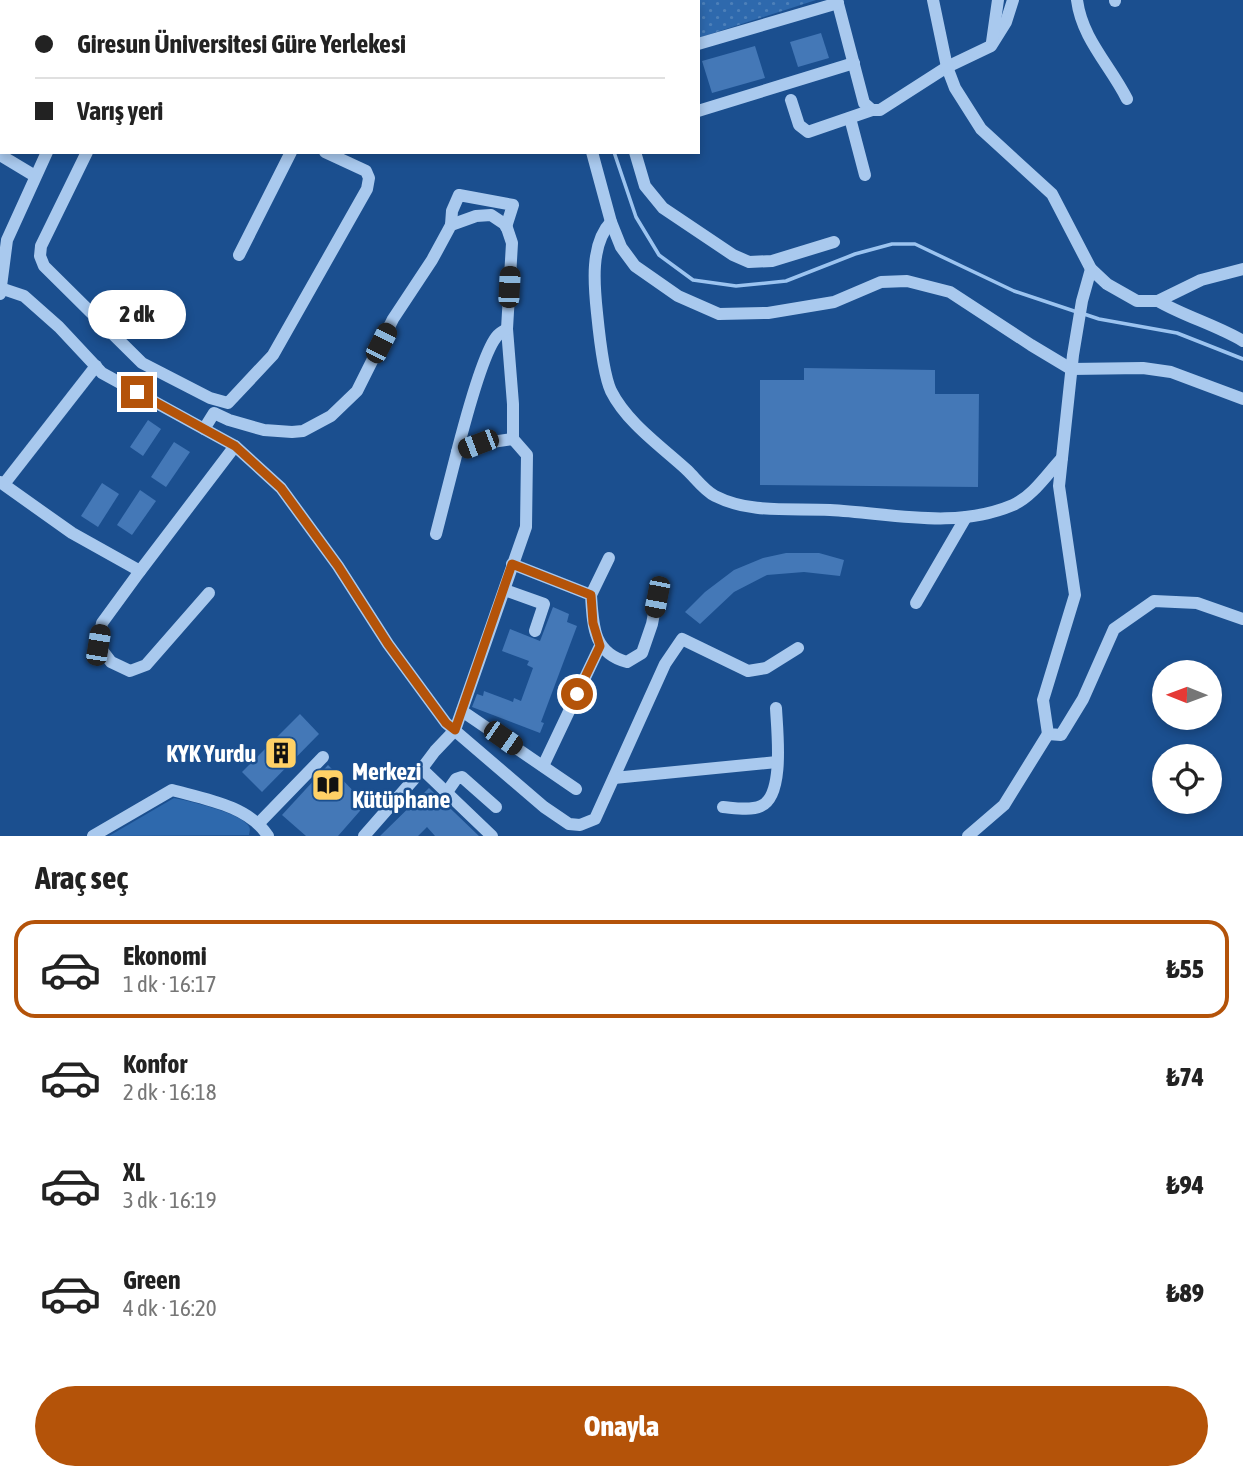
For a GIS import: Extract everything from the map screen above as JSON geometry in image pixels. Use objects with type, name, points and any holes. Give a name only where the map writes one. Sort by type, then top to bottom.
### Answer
[{"type":"street","points":[[933,0],[947,67],[955,88],[981,129],[1052,194],[1091,269],[1107,284],[1137,301],[1158,301],[1201,280],[1243,269]]},
{"type":"street","points":[[992,46],[998,0]]},
{"type":"street","points":[[791,100],[799,125],[808,132],[872,110],[880,110],[947,67],[992,46],[1006,22],[1013,0]]},
{"type":"street","points":[[1077,0],[1079,17],[1089,40],[1117,79],[1127,99]]},
{"type":"street","points":[[700,43],[838,1],[864,103],[872,110]]},
{"type":"street","points":[[700,110],[854,63]]},
{"type":"street","points":[[850,118],[865,175]]},
{"type":"street","points":[[46,154],[7,240],[1,290],[24,296],[60,327],[102,373],[235,446],[281,488],[446,723],[544,807],[569,824],[582,830],[595,819],[665,664],[682,639],[748,671],[766,668],[798,648]]},
{"type":"street","points":[[86,154],[41,246],[40,256],[44,265],[142,363],[210,398],[228,403],[273,355],[367,189],[369,178],[366,171],[329,154]]},
{"type":"street","points":[[239,255],[290,154]]},
{"type":"street","points":[[593,154],[611,222],[621,247],[635,266],[678,296],[719,314],[768,313],[834,302],[881,282],[907,281],[950,292],[1072,369],[1143,368],[1171,372],[1243,399]]},
{"type":"street","points":[[636,154],[645,186],[663,208],[733,255],[749,262],[772,261],[834,242]]},
{"type":"street","points":[[0,155],[36,176]]},
{"type":"street","points":[[204,429],[214,413],[229,421],[264,430],[292,432],[303,431],[331,416],[357,391],[394,319],[451,225],[452,211],[459,195],[513,205],[506,227]]},
{"type":"street","points":[[364,836],[455,730],[526,527],[527,455],[513,439],[507,329],[512,243],[506,227],[491,215],[476,215],[451,225]]},
{"type":"street","points":[[611,222],[599,244],[594,290],[600,340],[611,390],[631,418],[714,496],[752,508],[830,510],[918,520],[966,517],[988,513],[1025,498],[1063,458]]},
{"type":"street","points":[[968,836],[1004,805],[1048,734],[1043,700],[1075,595],[1059,486],[1073,355],[1082,301],[1091,269]]},
{"type":"street","points":[[1158,301],[1243,341]]},
{"type":"street","points":[[436,534],[466,416],[491,346],[498,334],[507,329]]},
{"type":"street","points":[[96,366],[2,483],[72,533],[140,571]]},
{"type":"street","points":[[457,452],[478,444],[513,439]]},
{"type":"street","points":[[209,593],[146,665],[130,671],[111,662],[98,645],[102,623],[235,446]]},
{"type":"street","points":[[916,603],[966,517]]},
{"type":"street","points":[[609,558],[591,595],[593,623],[600,646],[612,658],[627,662],[642,653],[652,625],[657,597]]},
{"type":"street","points":[[512,564],[591,595]]},
{"type":"street","points":[[505,590],[544,604],[536,631]]},
{"type":"street","points":[[1048,734],[1061,735],[1083,699],[1114,629],[1154,601],[1197,603],[1243,619]]},
{"type":"street","points":[[542,766],[600,646]]},
{"type":"street","points":[[723,807],[749,809],[763,806],[772,795],[777,777],[776,708]]},
{"type":"street","points":[[463,711],[576,789]]},
{"type":"street","points":[[260,823],[323,757]]},
{"type":"street","points":[[614,778],[777,762]]},
{"type":"street","points":[[422,769],[492,836]]},
{"type":"street","points":[[447,792],[456,779],[462,777],[496,807]]},
{"type":"street","points":[[93,836],[172,790],[224,804],[260,823],[268,836]]},
{"type":"shaded area","points":[[700,0],[816,0],[700,37]]},
{"type":"shaded area","points":[[174,798],[233,815],[248,825],[249,835],[109,836]]},
{"type":"building","points":[[821,33],[829,58],[798,67],[790,42]]},
{"type":"building","points":[[755,46],[765,78],[712,93],[702,61]]},
{"type":"building","points":[[804,368],[935,370],[935,394],[979,394],[978,487],[760,485],[760,380],[804,380]]},
{"type":"building","points":[[148,420],[161,429],[143,456],[130,447]]},
{"type":"building","points":[[174,442],[190,452],[166,487],[151,477]]},
{"type":"building","points":[[102,483],[119,494],[98,527],[81,516]]},
{"type":"building","points":[[140,490],[156,501],[132,535],[117,525]]},
{"type":"building","points":[[786,553],[819,553],[844,560],[840,576],[804,572],[767,575],[734,592],[700,624],[685,612],[705,592],[734,570],[763,558]]},
{"type":"building","points":[[553,607],[569,614],[567,622],[577,626],[541,722],[544,723],[540,733],[472,707],[477,694],[483,696],[484,691],[513,702],[514,698],[521,701],[533,668],[527,665],[529,661],[502,651],[510,629],[540,641]]},
{"type":"building","name":"KYK Yurdu","points":[[300,714],[319,734],[262,792],[242,772]]},
{"type":"building","name":"Merkezi Kütüphane","points":[[328,765],[366,804],[338,836],[306,836],[282,815]]},
{"type":"building","points":[[429,788],[479,836],[435,836],[427,827],[418,836],[380,836]]},
{"type":"waterway","points":[[615,154],[636,217],[659,255],[693,280],[736,286],[786,281],[855,254],[892,244],[915,244],[1014,291],[1077,312]]},
{"type":"waterway","points":[[1084,314],[1177,333],[1243,359]]},
{"type":"place","name":"KYK Yurdu","points":[[281,753]]},
{"type":"place","name":"Merkezi Kütüphane","points":[[328,785]]},
{"type":"route","points":[[137,392],[235,446],[281,488],[338,566],[388,644],[446,723],[455,730],[512,564],[591,595],[593,623],[600,646],[577,694]]}]
